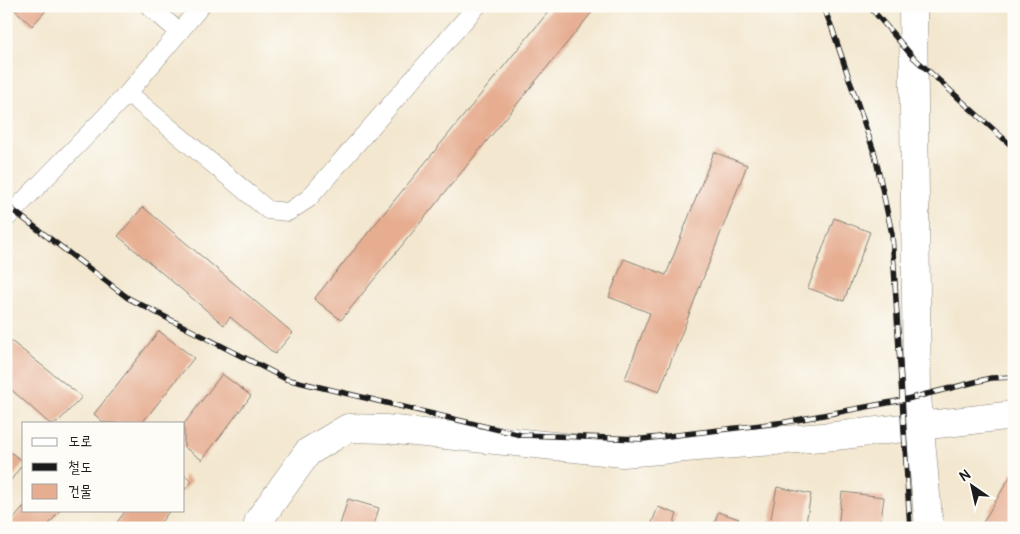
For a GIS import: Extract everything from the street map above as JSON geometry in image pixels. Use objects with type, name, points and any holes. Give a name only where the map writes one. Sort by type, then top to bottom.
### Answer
[{"type":"street","points":[[913,6],[917,396],[929,528]]},
{"type":"street","points":[[257,528],[259,520],[308,452],[348,428],[395,430],[623,453],[835,436],[1014,415]]},
{"type":"lane","points":[[148,6],[179,32]]},
{"type":"lane","points":[[6,219],[128,93],[202,6]]},
{"type":"lane","points":[[128,93],[268,210],[288,212],[308,199],[477,6]]},
{"type":"building","points":[[11,6],[50,6],[32,26]]},
{"type":"building","points":[[553,6],[597,6],[341,320],[314,299]]},
{"type":"building","points":[[714,152],[747,165],[659,392],[625,379],[650,313],[609,297],[624,259],[666,275]]},
{"type":"building","points":[[143,207],[293,333],[275,354],[230,317],[224,325],[118,236]]},
{"type":"building","points":[[834,218],[870,232],[844,301],[808,288]]},
{"type":"building","points":[[159,331],[194,358],[143,422],[103,422],[94,414]]},
{"type":"building","points":[[6,337],[82,397],[58,422],[48,422],[6,385]]},
{"type":"building","points":[[222,374],[251,396],[202,460],[185,448],[185,423]]},
{"type":"building","points":[[6,449],[22,461],[22,465],[6,487]]},
{"type":"building","points":[[1014,470],[1014,528],[989,528],[982,524]]},
{"type":"building","points":[[185,476],[192,481],[185,490]]},
{"type":"building","points":[[777,487],[811,494],[805,528],[769,528]]},
{"type":"building","points":[[842,492],[884,497],[880,528],[838,528]]},
{"type":"building","points":[[348,499],[379,508],[373,528],[339,528]]},
{"type":"building","points":[[658,507],[677,514],[672,528],[650,528]]},
{"type":"building","points":[[22,509],[22,512],[58,512],[46,528],[7,528]]},
{"type":"building","points":[[125,512],[169,512],[157,528],[113,528]]},
{"type":"building","points":[[718,512],[739,519],[736,528],[713,528]]},
{"type":"railway","points":[[823,6],[875,155],[892,234],[910,528]]},
{"type":"railway","points":[[869,6],[913,57],[1014,148]]},
{"type":"railway","points":[[6,205],[128,298],[286,379],[521,435],[643,439],[786,422],[903,400],[991,378],[1014,377]]}]
